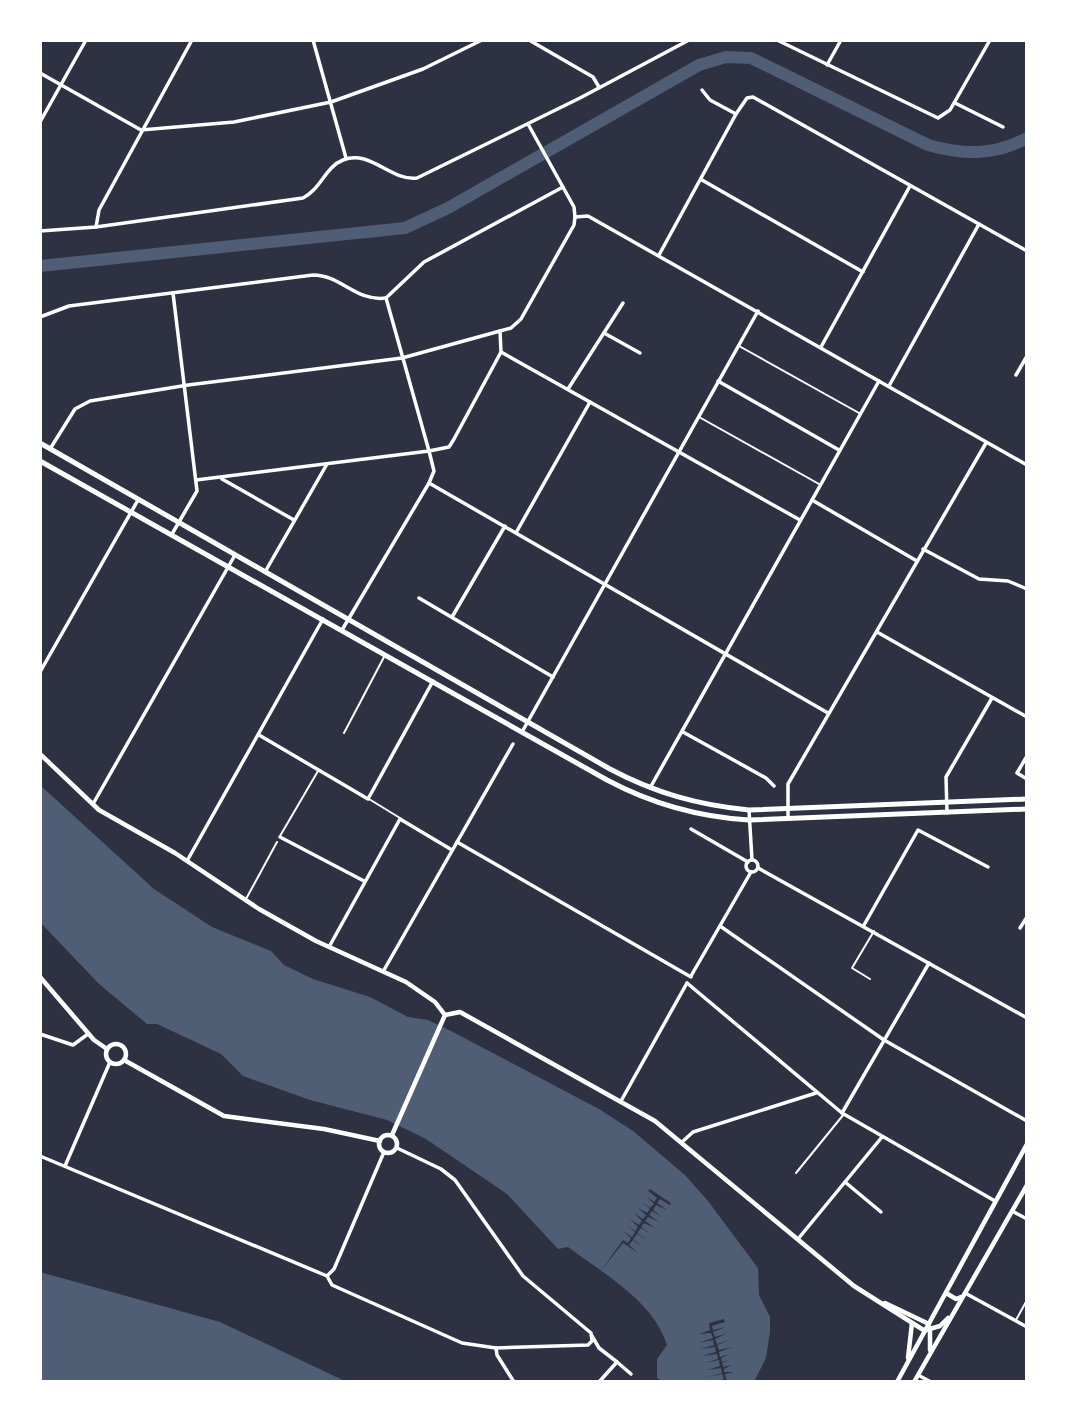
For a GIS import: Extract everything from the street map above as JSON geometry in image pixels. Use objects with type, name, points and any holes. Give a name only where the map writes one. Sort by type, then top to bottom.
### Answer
[{"type":"main road","points":[[40,443],[528,722],[649,788],[692,802],[749,810],[1027,799]]},
{"type":"main road","points":[[40,460],[643,798],[695,814],[749,820],[1027,810]]},
{"type":"street","points":[[40,122],[86,40]]},
{"type":"street","points":[[96,227],[99,210],[141,130],[191,41],[198,40]]},
{"type":"street","points":[[313,40],[346,158]]},
{"type":"street","points":[[40,74],[141,130],[234,122],[331,102],[423,69],[482,40]]},
{"type":"street","points":[[529,40],[593,76],[600,87]]},
{"type":"street","points":[[40,231],[96,227],[303,198],[317,188],[332,166],[346,158],[362,157],[404,178],[417,177],[528,124],[689,40]]},
{"type":"street","points":[[777,40],[934,116],[946,115],[988,41]]},
{"type":"street","points":[[828,65],[841,40]]},
{"type":"street","points":[[702,90],[710,100],[736,114]]},
{"type":"street","points":[[660,255],[747,98],[757,98],[1027,251]]},
{"type":"street","points":[[954,102],[1003,127]]},
{"type":"street","points":[[50,449],[75,410],[90,401],[184,385],[402,358],[511,328],[521,319],[574,225],[575,217],[574,207],[528,124]]},
{"type":"street","points":[[702,180],[863,272]]},
{"type":"street","points":[[821,346],[911,186]]},
{"type":"street","points":[[40,317],[69,306],[313,275],[330,278],[372,300],[386,298],[424,262],[563,187]]},
{"type":"street","points":[[575,217],[588,216],[660,255],[1027,465]]},
{"type":"street","points":[[890,386],[979,224]]},
{"type":"street","points":[[172,535],[197,491],[173,293]]},
{"type":"street","points":[[342,630],[434,471],[386,298]]},
{"type":"street","points":[[568,389],[623,303]]},
{"type":"street","points":[[522,732],[758,310]]},
{"type":"street","points":[[196,480],[449,447],[501,352],[500,331]]},
{"type":"street","points":[[604,333],[640,353]]},
{"type":"street","points":[[501,352],[800,520]]},
{"type":"street","points":[[1016,375],[1027,356]]},
{"type":"street","points":[[718,381],[839,450]]},
{"type":"street","points":[[649,788],[879,381]]},
{"type":"street","points":[[517,532],[590,402]]},
{"type":"street","points":[[788,820],[788,784],[986,443]]},
{"type":"street","points":[[265,572],[327,464]]},
{"type":"street","points":[[220,478],[295,521]]},
{"type":"street","points":[[429,483],[828,713]]},
{"type":"street","points":[[40,672],[138,499]]},
{"type":"street","points":[[812,500],[917,561]]},
{"type":"street","points":[[452,617],[505,526]]},
{"type":"street","points":[[923,549],[979,579],[1008,581],[1027,589]]},
{"type":"street","points":[[93,804],[235,555]]},
{"type":"street","points":[[419,598],[553,677]]},
{"type":"street","points":[[187,861],[323,619]]},
{"type":"street","points":[[877,632],[1027,717]]},
{"type":"street","points":[[259,735],[368,799],[433,681]]},
{"type":"street","points":[[947,813],[946,778],[992,698]]},
{"type":"street","points":[[683,732],[766,778],[774,786]]},
{"type":"street","points":[[384,970],[513,744]]},
{"type":"street","points":[[40,754],[93,804],[187,861],[245,901],[329,947],[384,970],[422,992],[445,1015]]},
{"type":"street","points":[[1027,756],[1017,773],[1027,779]]},
{"type":"street","points":[[749,810],[750,861],[747,868],[751,872]]},
{"type":"street","points":[[329,947],[400,819],[452,850]]},
{"type":"street","points":[[691,830],[750,861],[758,862],[758,868]]},
{"type":"street","points":[[864,925],[918,830],[927,832],[988,867]]},
{"type":"street","points":[[279,839],[364,881]]},
{"type":"street","points":[[457,842],[691,976]]},
{"type":"street","points":[[758,868],[874,930],[1027,1018]]},
{"type":"street","points":[[621,1101],[751,872],[758,868]]},
{"type":"street","points":[[1020,928],[1027,916]]},
{"type":"street","points":[[720,926],[884,1040],[1027,1121]]},
{"type":"street","points":[[843,1114],[929,963]]},
{"type":"street","points":[[40,977],[88,1034],[107,1049]]},
{"type":"street","points":[[687,983],[843,1114],[995,1201]]},
{"type":"street","points":[[397,1148],[393,1133],[440,1023],[445,1015],[460,1012],[621,1101],[682,1142],[854,1286],[928,1328]]},
{"type":"street","points":[[40,1034],[74,1045],[88,1034]]},
{"type":"street","points":[[115,1043],[121,1045],[125,1050],[124,1060],[119,1063],[110,1062],[106,1058],[107,1049],[115,1043]]},
{"type":"street","points":[[124,1060],[224,1116],[324,1129],[380,1141]]},
{"type":"street","points":[[65,1167],[110,1062]]},
{"type":"street","points":[[682,1142],[693,1132],[816,1093]]},
{"type":"street","points":[[380,1141],[393,1133]]},
{"type":"street","points":[[798,1239],[882,1137]]},
{"type":"street","points":[[327,1276],[334,1269],[384,1152],[380,1141]]},
{"type":"street","points":[[897,1382],[1027,1144]]},
{"type":"street","points":[[384,1152],[390,1153],[397,1148]]},
{"type":"street","points":[[397,1148],[449,1174],[523,1276],[569,1314],[591,1341],[631,1374]]},
{"type":"street","points":[[40,1156],[327,1276],[332,1285],[462,1343],[496,1348],[591,1341],[599,1348]]},
{"type":"street","points":[[845,1182],[881,1212]]},
{"type":"street","points":[[914,1382],[1027,1185]]},
{"type":"street","points":[[1012,1211],[1027,1219]]},
{"type":"street","points":[[946,1293],[957,1299],[964,1294]]},
{"type":"street","points":[[881,1302],[912,1323],[928,1328],[940,1326],[953,1314],[964,1294]]},
{"type":"street","points":[[964,1294],[1027,1327]]},
{"type":"street","points":[[908,1362],[912,1323]]},
{"type":"street","points":[[923,1366],[930,1352],[928,1328]]},
{"type":"street","points":[[496,1348],[497,1355],[514,1382]]},
{"type":"street","points":[[599,1382],[617,1362]]},
{"type":"street","points":[[918,1374],[931,1382]]},
{"type":"lane","points":[[738,346],[860,414]]},
{"type":"lane","points":[[698,417],[820,485]]},
{"type":"lane","points":[[344,733],[386,654]]},
{"type":"lane","points":[[245,901],[318,770]]},
{"type":"lane","points":[[368,799],[400,819]]},
{"type":"lane","points":[[870,979],[852,968],[874,930]]},
{"type":"lane","points":[[796,1173],[843,1114]]},
{"type":"lane","points":[[1015,1321],[1027,1300]]},
{"type":"water","points":[[40,785],[154,889],[212,927],[271,951],[284,965],[313,979],[370,997],[408,1017],[428,1020],[451,1031],[599,1109],[633,1131],[685,1175],[758,1268],[759,1295],[770,1317],[770,1332],[766,1358],[754,1382],[663,1382],[657,1378],[657,1359],[667,1345],[651,1315],[626,1290],[568,1247],[558,1249],[507,1194],[426,1139],[387,1120],[310,1100],[243,1076],[221,1054],[157,1024],[147,1024],[99,984],[40,922]]},
{"type":"water","points":[[40,1272],[220,1322],[347,1382],[40,1382]]},
{"type":"pier","points":[[650,1189],[671,1203],[670,1205],[660,1199],[657,1203],[667,1210],[656,1205],[653,1210],[662,1217],[652,1211],[649,1215],[659,1222],[648,1217],[645,1221],[655,1228],[644,1223],[641,1227],[651,1234],[641,1228],[637,1233],[647,1240],[637,1234],[633,1239],[642,1247],[633,1240],[629,1245],[638,1253],[623,1243],[600,1272],[623,1240],[628,1243],[631,1238],[623,1231],[632,1237],[635,1232],[626,1225],[635,1231],[638,1227],[630,1219],[639,1225],[642,1221],[634,1213],[643,1219],[646,1215],[638,1208],[647,1213],[650,1209],[642,1202],[650,1208],[654,1204],[646,1196],[654,1202],[657,1198],[648,1191]]},
{"type":"pier","points":[[724,1319],[725,1322],[712,1326],[713,1330],[726,1327],[713,1332],[715,1337],[728,1333],[715,1339],[717,1344],[730,1340],[717,1345],[719,1350],[732,1347],[719,1352],[720,1357],[731,1354],[721,1358],[722,1362],[730,1360],[722,1363],[723,1367],[732,1365],[724,1369],[724,1372],[734,1372],[725,1374],[727,1382],[716,1382],[724,1379],[722,1374],[708,1377],[722,1373],[721,1368],[707,1370],[720,1366],[719,1360],[705,1363],[718,1359],[717,1354],[702,1356],[716,1352],[715,1347],[700,1349],[714,1345],[713,1340],[698,1343],[713,1338],[711,1333],[699,1334],[710,1330],[709,1323]]},
{"type":"waterway","points":[[40,266],[405,228],[448,208],[699,65],[726,57],[751,58],[928,145],[954,151],[978,152],[1003,148],[1027,138]]}]
